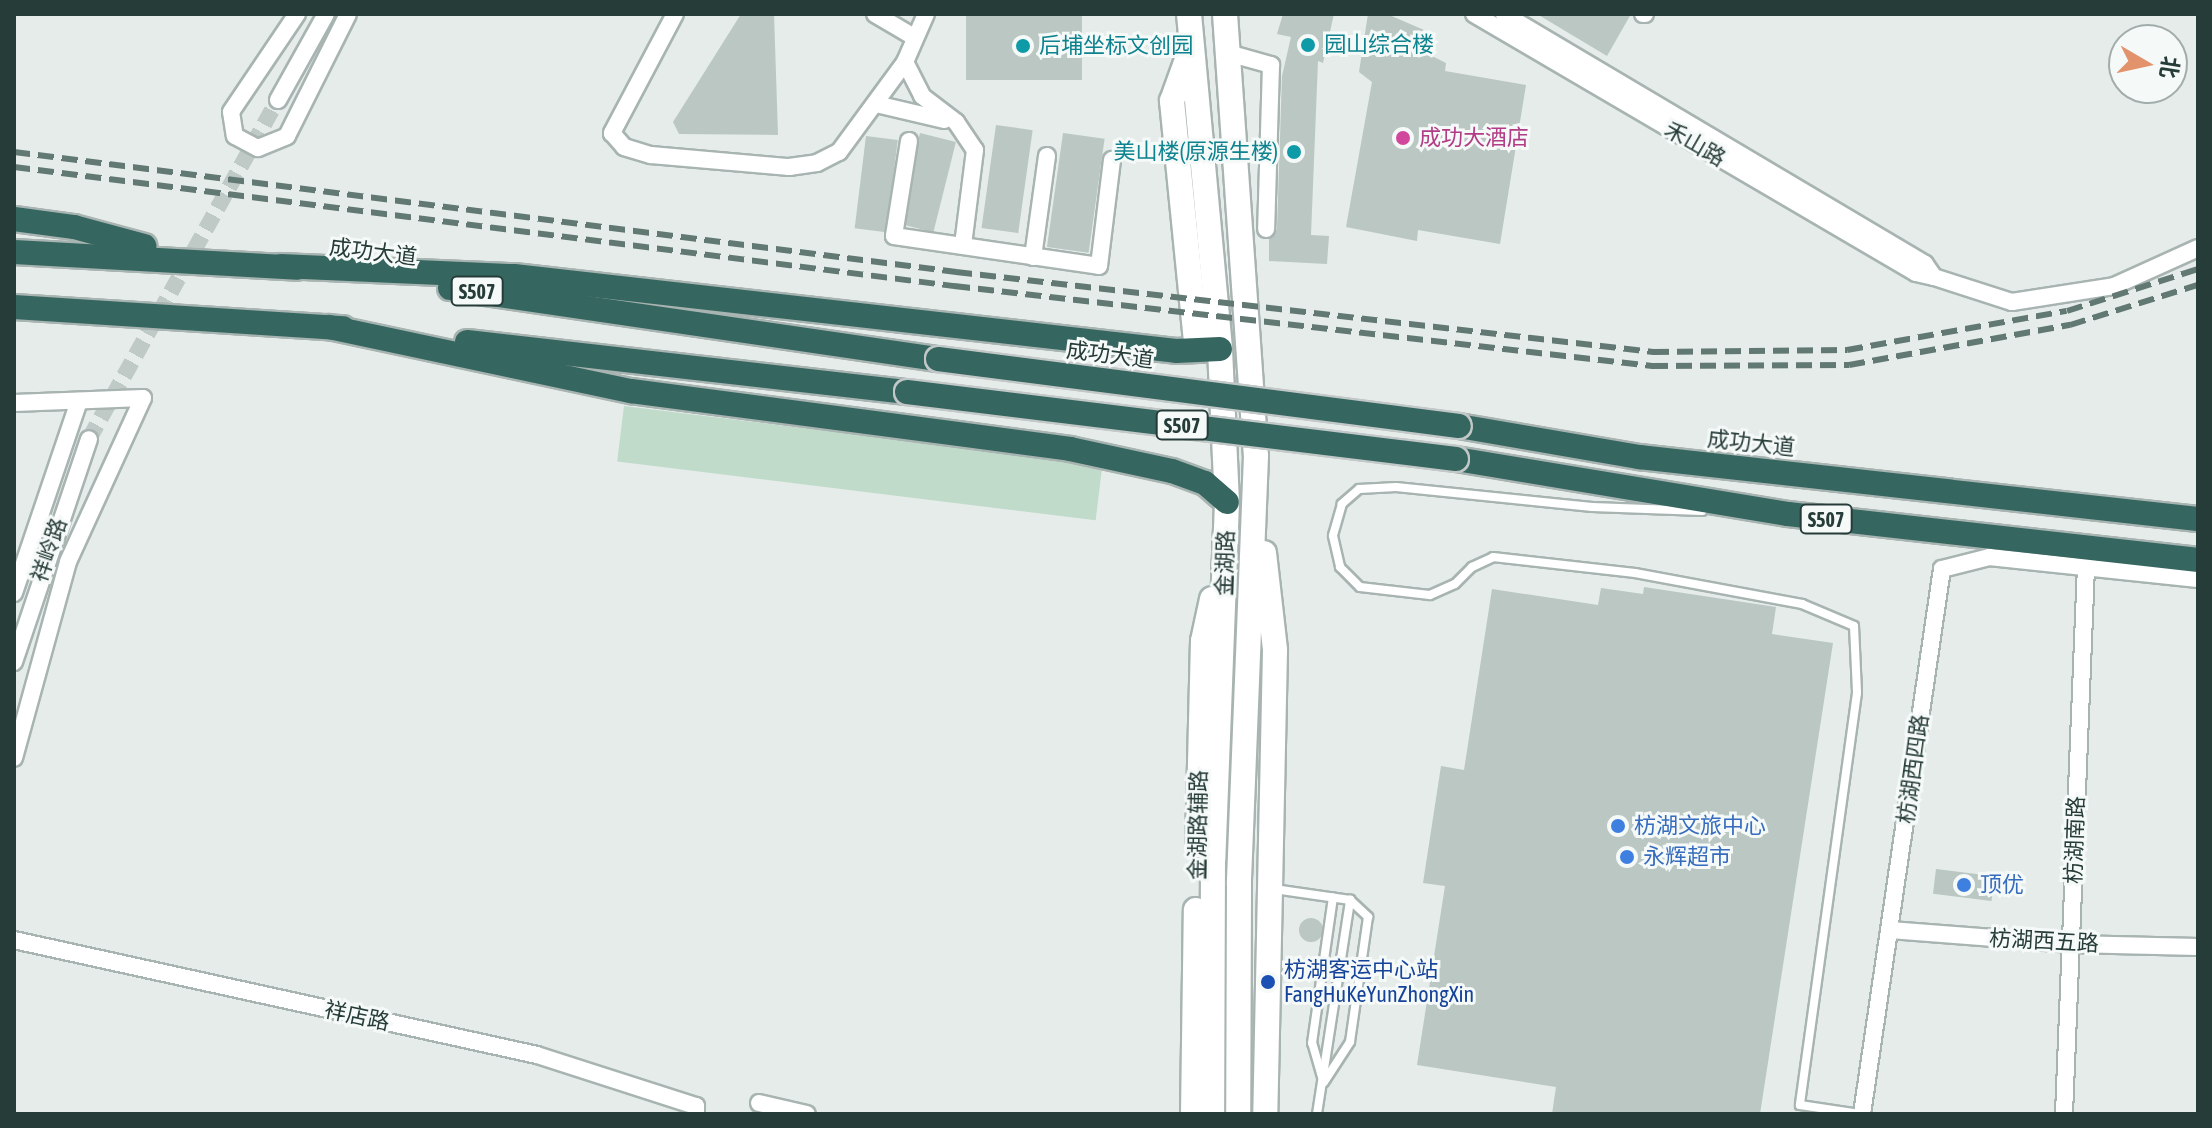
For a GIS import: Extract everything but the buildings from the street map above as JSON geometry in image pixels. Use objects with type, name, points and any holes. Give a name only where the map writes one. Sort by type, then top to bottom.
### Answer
[{"type":"highway","points":[[14,219],[74,227],[193,260]]},
{"type":"highway","name":"成功大道","points":[[14,250],[281,266],[938,359],[1459,426],[1639,457],[2198,519]]},
{"type":"highway","points":[[281,266],[514,276],[1208,350]]},
{"type":"highway","name":"S507","points":[[14,307],[329,327],[907,392],[1456,459],[1788,514],[2198,560]]},
{"type":"highway","points":[[329,327],[631,391],[1070,449],[1172,471],[1205,483],[1227,502]]},
{"type":"main road","name":"金湖路","points":[[1189,14],[1208,350],[1227,502],[1213,860],[1212,1114]]},
{"type":"main road","name":"金湖路","points":[[1225,14],[1256,510],[1239,884],[1238,1114]]},
{"type":"main road","points":[[1256,510],[1273,599],[1275,650],[1265,1114]]},
{"type":"main road","name":"金湖路辅路","points":[[1193,1114],[1203,641],[1226,538]]},
{"type":"main road","points":[[1239,884],[1270,888]]},
{"type":"street","points":[[297,14],[231,112],[235,136],[258,148],[287,136],[348,14]]},
{"type":"street","points":[[278,100],[326,14]]},
{"type":"street","points":[[675,14],[620,112],[612,133],[624,147],[666,156],[789,167],[817,163],[839,152],[905,62],[912,36],[926,14]]},
{"type":"street","points":[[875,14],[912,36]]},
{"type":"street","name":"禾山路","points":[[1474,14],[1925,271]]},
{"type":"street","name":"禾山路","points":[[1504,14],[1925,271]]},
{"type":"street","points":[[1228,53],[1271,65],[1266,229]]},
{"type":"street","points":[[905,62],[922,96],[956,122],[975,150],[963,245]]},
{"type":"street","points":[[876,104],[956,122]]},
{"type":"street","points":[[909,141],[894,236],[1099,266],[1112,160]]},
{"type":"street","points":[[1033,257],[1047,156]]},
{"type":"street","points":[[1925,271],[2012,302],[2114,286],[2198,248]]},
{"type":"street","points":[[14,403],[143,398],[68,562],[14,758]]},
{"type":"street","points":[[14,593],[79,401]]},
{"type":"street","name":"祥岭路","points":[[14,662],[89,439]]},
{"type":"street","name":"枋湖西四路","points":[[1861,1114],[1942,569],[1989,557],[2086,566]]},
{"type":"street","points":[[2086,566],[2198,579]]},
{"type":"street","name":"枋湖南路","points":[[2064,1114],[2086,566]]},
{"type":"street","name":"枋湖西五路","points":[[1890,930],[2071,944],[2198,947]]},
{"type":"street","name":"祥店路","points":[[14,940],[537,1055],[696,1110]]},
{"type":"street","points":[[759,1103],[807,1114]]},
{"type":"lane","points":[[1788,514],[1592,507],[1396,487],[1359,489],[1342,504],[1333,536],[1340,567],[1360,587],[1430,595],[1493,557],[1635,573],[1772,598],[1802,604],[1854,626],[1857,693],[1800,1105],[1861,1114]]},
{"type":"lane","points":[[1270,888],[1350,900],[1368,917],[1350,1042],[1324,1082]]},
{"type":"lane","points":[[1324,1082],[1312,1043],[1333,898]]},
{"type":"lane","points":[[1317,1114],[1350,900]]},
{"type":"green space","points":[[624,406],[1102,465],[1096,520],[617,462]]},
{"type":"tunnel","points":[[89,439],[278,100]]},
{"type":"railway","points":[[14,152],[956,272],[1653,352],[1847,350],[2067,311],[2198,269]]},
{"type":"railway","points":[[14,167],[954,286],[1652,366],[1849,365],[2070,325],[2198,285]]},
{"type":"place","name":"园山综合楼","points":[[1308,45]]},
{"type":"place","name":"后埔坐标文创园","points":[[1023,46]]},
{"type":"place","name":"成功大酒店","points":[[1403,138]]},
{"type":"place","name":"美山楼(原源生楼)","points":[[1294,152]]},
{"type":"place","name":"枋湖文旅中心","points":[[1618,826]]},
{"type":"place","name":"永辉超市","points":[[1627,857]]},
{"type":"place","name":"顶优","points":[[1964,885]]},
{"type":"place","name":"枋湖客运中心站 FangHuKeYunZhongXin","points":[[1268,982]]}]
